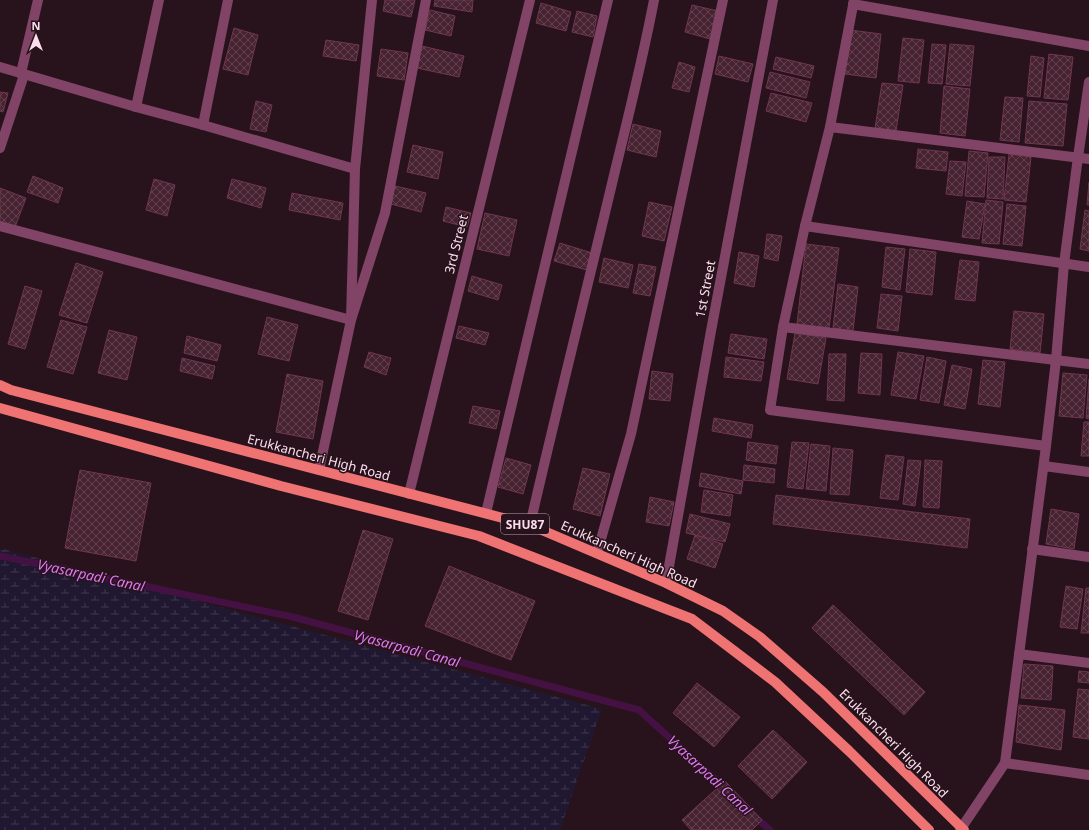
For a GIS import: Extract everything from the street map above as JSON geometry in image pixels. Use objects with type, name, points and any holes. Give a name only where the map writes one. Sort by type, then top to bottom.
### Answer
[{"type":"main road","name":"Erukkancheri High Road","points":[[0,385],[11,390],[530,525],[666,583],[723,610],[760,637],[823,692],[962,829]]},
{"type":"main road","name":"SHU87","points":[[0,408],[280,486],[479,536],[692,619],[775,682],[849,751],[929,830]]},
{"type":"street","points":[[0,148],[22,78],[38,0]]},
{"type":"street","points":[[136,107],[159,0]]},
{"type":"street","points":[[203,125],[228,0]]},
{"type":"street","points":[[351,320],[355,168],[372,0]]},
{"type":"street","points":[[319,470],[351,320],[385,213],[426,0]]},
{"type":"street","name":"3rd Street","points":[[409,494],[530,0]]},
{"type":"street","points":[[486,513],[608,0]]},
{"type":"street","points":[[530,525],[559,398],[605,214],[654,0]]},
{"type":"street","points":[[597,553],[630,434],[723,0]]},
{"type":"street","name":"1st Street","points":[[666,583],[710,331],[773,0]]},
{"type":"street","points":[[1046,446],[770,410],[783,327],[805,226],[830,127],[854,2],[1089,46]]},
{"type":"street","points":[[0,67],[136,107],[355,168]]},
{"type":"street","points":[[962,829],[1005,763],[1044,466],[1056,360],[1064,264],[1089,82]]},
{"type":"street","points":[[830,127],[1089,159]]},
{"type":"street","points":[[0,226],[351,320]]},
{"type":"street","points":[[805,226],[1089,267]]},
{"type":"street","points":[[783,327],[1089,364]]},
{"type":"street","points":[[1044,466],[1089,472]]},
{"type":"street","points":[[1032,549],[1089,557]]},
{"type":"street","points":[[1019,654],[1089,664]]},
{"type":"street","points":[[1005,763],[1089,775]]},
{"type":"green space","points":[[0,548],[602,709],[560,830],[0,830]]},
{"type":"building","points":[[385,0],[415,0],[411,17],[383,11]]},
{"type":"building","points":[[435,0],[473,0],[472,12],[434,6]]},
{"type":"building","points":[[541,3],[571,12],[566,31],[536,23]]},
{"type":"building","points":[[692,5],[718,11],[710,39],[685,32]]},
{"type":"building","points":[[430,10],[455,16],[451,36],[425,30]]},
{"type":"building","points":[[577,11],[597,16],[593,37],[572,32]]},
{"type":"building","points":[[234,28],[258,35],[248,75],[223,69]]},
{"type":"building","points":[[850,30],[881,34],[876,78],[845,74]]},
{"type":"building","points":[[903,38],[924,40],[919,83],[898,81]]},
{"type":"building","points":[[326,40],[359,45],[356,61],[323,56]]},
{"type":"building","points":[[932,44],[946,45],[942,84],[928,83]]},
{"type":"building","points":[[950,44],[974,46],[970,86],[946,84]]},
{"type":"building","points":[[422,46],[464,56],[459,77],[417,68]]},
{"type":"building","points":[[381,49],[408,53],[404,80],[377,76]]},
{"type":"building","points":[[1049,54],[1073,57],[1068,100],[1044,98]]},
{"type":"building","points":[[719,56],[753,64],[748,82],[715,74]]},
{"type":"building","points":[[1031,56],[1044,58],[1040,97],[1027,96]]},
{"type":"building","points":[[776,57],[814,66],[811,78],[773,69]]},
{"type":"building","points":[[679,62],[695,67],[689,92],[672,88]]},
{"type":"building","points":[[770,72],[810,82],[806,98],[766,88]]},
{"type":"building","points":[[882,83],[903,85],[896,131],[875,128]]},
{"type":"building","points":[[944,86],[970,89],[965,136],[940,133]]},
{"type":"building","points":[[0,92],[8,93],[3,112],[0,111]]},
{"type":"building","points":[[771,93],[812,103],[806,122],[766,111]]},
{"type":"building","points":[[1005,97],[1023,98],[1019,142],[1000,140]]},
{"type":"building","points":[[256,101],[272,105],[266,132],[250,129]]},
{"type":"building","points":[[1029,101],[1067,104],[1063,146],[1025,143]]},
{"type":"building","points":[[633,124],[661,131],[656,157],[627,150]]},
{"type":"building","points":[[413,145],[443,152],[438,179],[407,172]]},
{"type":"building","points":[[918,149],[948,152],[946,171],[916,168]]},
{"type":"building","points":[[969,151],[988,153],[984,197],[965,196]]},
{"type":"building","points":[[1009,154],[1031,157],[1026,202],[1004,200]]},
{"type":"building","points":[[989,157],[1005,157],[1003,199],[987,198]]},
{"type":"building","points":[[950,161],[966,162],[962,196],[946,194]]},
{"type":"building","points":[[33,176],[63,188],[58,203],[27,192]]},
{"type":"building","points":[[154,179],[175,185],[167,216],[146,210]]},
{"type":"building","points":[[232,179],[266,188],[261,208],[227,198]]},
{"type":"building","points":[[1089,182],[1089,205],[1087,205]]},
{"type":"building","points":[[395,186],[426,193],[421,212],[391,204]]},
{"type":"building","points":[[0,188],[26,198],[15,227],[0,222]]},
{"type":"building","points":[[292,193],[343,203],[340,220],[289,210]]},
{"type":"building","points":[[986,200],[1003,202],[999,244],[982,243]]},
{"type":"building","points":[[967,201],[985,204],[979,239],[962,237]]},
{"type":"building","points":[[649,202],[672,207],[664,241],[642,236]]},
{"type":"building","points":[[1007,204],[1026,206],[1022,246],[1003,244]]},
{"type":"building","points":[[446,207],[471,213],[467,227],[443,221]]},
{"type":"building","points":[[1085,210],[1089,211],[1089,251],[1080,249]]},
{"type":"building","points":[[485,213],[517,220],[509,256],[477,249]]},
{"type":"building","points":[[767,234],[782,236],[778,261],[764,258]]},
{"type":"building","points":[[560,243],[592,253],[587,270],[554,261]]},
{"type":"building","points":[[806,244],[839,248],[829,328],[797,324]]},
{"type":"building","points":[[886,247],[905,249],[900,290],[882,287]]},
{"type":"building","points":[[910,249],[936,252],[932,295],[906,292]]},
{"type":"building","points":[[739,252],[759,256],[754,287],[734,283]]},
{"type":"building","points":[[604,258],[633,265],[628,288],[599,282]]},
{"type":"building","points":[[960,260],[979,262],[975,301],[955,299]]},
{"type":"building","points":[[76,263],[103,272],[87,323],[59,315]]},
{"type":"building","points":[[639,264],[656,267],[650,296],[633,293]]},
{"type":"building","points":[[472,276],[502,285],[498,300],[468,291]]},
{"type":"building","points":[[838,284],[858,287],[853,331],[833,328]]},
{"type":"building","points":[[25,286],[42,291],[25,349],[8,344]]},
{"type":"building","points":[[881,294],[902,296],[898,331],[877,328]]},
{"type":"building","points":[[1014,311],[1044,314],[1040,353],[1010,349]]},
{"type":"building","points":[[267,317],[298,325],[289,361],[258,354]]},
{"type":"building","points":[[61,320],[87,327],[73,374],[47,367]]},
{"type":"building","points":[[459,326],[489,333],[485,345],[456,338]]},
{"type":"building","points":[[109,330],[137,337],[127,380],[98,373]]},
{"type":"building","points":[[795,333],[826,338],[818,384],[787,379]]},
{"type":"building","points":[[731,334],[767,339],[764,359],[728,353]]},
{"type":"building","points":[[187,336],[221,345],[217,361],[184,353]]},
{"type":"building","points":[[369,352],[391,358],[386,375],[364,367]]},
{"type":"building","points":[[898,352],[924,356],[916,399],[891,395]]},
{"type":"building","points":[[861,353],[882,354],[880,395],[858,393]]},
{"type":"building","points":[[829,354],[846,354],[844,401],[827,400]]},
{"type":"building","points":[[726,357],[764,362],[761,381],[724,377]]},
{"type":"building","points":[[927,357],[946,361],[939,403],[920,400]]},
{"type":"building","points":[[182,358],[215,366],[212,379],[180,371]]},
{"type":"building","points":[[983,360],[1005,362],[1000,407],[978,404]]},
{"type":"building","points":[[952,365],[972,369],[965,409],[944,405]]},
{"type":"building","points":[[652,371],[673,374],[670,401],[649,399]]},
{"type":"building","points":[[1063,373],[1087,375],[1083,418],[1059,416]]},
{"type":"building","points":[[287,374],[323,381],[313,439],[276,432]]},
{"type":"building","points":[[1089,379],[1089,419],[1086,418]]},
{"type":"building","points":[[473,406],[500,411],[496,429],[469,423]]},
{"type":"building","points":[[714,418],[753,425],[751,438],[712,431]]},
{"type":"building","points":[[1084,422],[1089,422],[1089,456],[1081,456]]},
{"type":"building","points":[[748,442],[778,446],[776,464],[746,460]]},
{"type":"building","points":[[792,442],[809,443],[803,489],[787,487]]},
{"type":"building","points":[[811,444],[830,446],[826,491],[806,489]]},
{"type":"building","points":[[833,448],[853,450],[849,495],[830,494]]},
{"type":"building","points":[[886,455],[904,457],[898,500],[880,498]]},
{"type":"building","points":[[506,458],[531,465],[523,494],[498,487]]},
{"type":"building","points":[[908,460],[921,461],[915,506],[903,504]]},
{"type":"building","points":[[925,460],[942,461],[939,508],[923,507]]},
{"type":"building","points":[[744,465],[775,469],[774,483],[743,480]]},
{"type":"building","points":[[583,468],[610,474],[600,516],[573,509]]},
{"type":"building","points":[[80,470],[151,483],[136,561],[65,548]]},
{"type":"building","points":[[701,473],[743,481],[741,494],[699,486]]},
{"type":"building","points":[[704,490],[733,495],[730,516],[701,512]]},
{"type":"building","points":[[776,495],[970,519],[967,548],[773,524]]},
{"type":"building","points":[[650,497],[674,502],[669,526],[646,522]]},
{"type":"building","points":[[1051,509],[1079,514],[1074,549],[1046,544]]},
{"type":"building","points":[[690,514],[730,524],[725,542],[686,533]]},
{"type":"building","points":[[363,530],[393,539],[368,620],[338,611]]},
{"type":"building","points":[[695,535],[723,544],[715,568],[687,559]]},
{"type":"building","points":[[449,566],[535,601],[511,660],[425,626]]},
{"type":"building","points":[[1066,586],[1083,589],[1077,629],[1060,627]]},
{"type":"building","points":[[1086,588],[1089,588],[1089,633],[1081,633]]},
{"type":"building","points":[[833,605],[925,692],[904,715],[812,628]]},
{"type":"building","points":[[1024,664],[1053,666],[1051,700],[1021,698]]},
{"type":"building","points":[[1079,671],[1089,672],[1089,683],[1078,682]]},
{"type":"building","points":[[697,683],[740,717],[714,747],[673,713]]},
{"type":"building","points":[[1078,689],[1089,690],[1089,739],[1073,737]]},
{"type":"building","points":[[1019,705],[1065,710],[1061,750],[1016,742]]},
{"type":"building","points":[[773,730],[807,762],[772,799],[738,766]]},
{"type":"building","points":[[725,781],[762,820],[752,830],[691,830],[682,820]]},
{"type":"waterway","name":"Vyasarpadi Canal","points":[[0,556],[293,617],[639,710],[728,791]]},
{"type":"waterway","name":"Vyasarpadi Canal","points":[[754,816],[770,830]]}]
